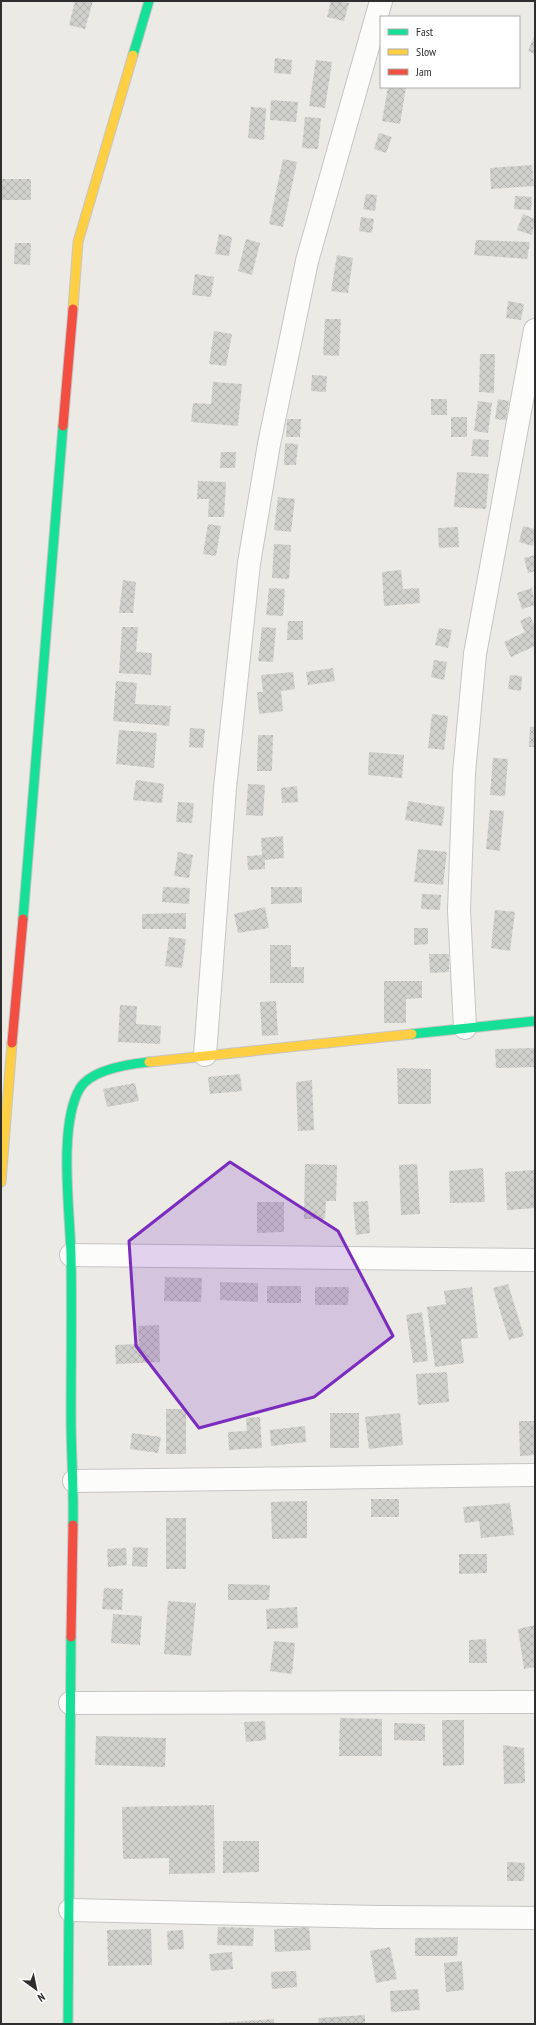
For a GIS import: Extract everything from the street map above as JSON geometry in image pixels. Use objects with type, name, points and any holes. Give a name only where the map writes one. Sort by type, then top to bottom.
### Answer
[{"type":"street","points":[[1,1182],[78,242],[149,1]]},
{"type":"street","points":[[204,1055],[224,788],[249,563],[268,451],[307,261],[381,1]]},
{"type":"street","points":[[465,1028],[459,910],[464,773],[475,654],[535,330]]},
{"type":"street","points":[[68,2024],[70,1910],[71,1577],[74,1481],[71,1255],[67,1134],[72,1104],[81,1086],[98,1074],[123,1065],[204,1055],[535,1021]]},
{"type":"street","points":[[71,1255],[535,1260]]},
{"type":"street","points":[[74,1481],[535,1475]]},
{"type":"street","points":[[70,1703],[535,1702]]},
{"type":"street","points":[[70,1910],[379,1917],[535,1918]]},
{"type":"highlighted area","points":[[230,1162],[338,1231],[393,1336],[314,1397],[199,1428],[136,1346],[129,1241]]},
{"type":"building","points":[[75,1],[93,1],[85,29],[69,25]]},
{"type":"building","points":[[331,1],[349,3],[344,21],[327,17]]},
{"type":"building","points":[[535,34],[535,54],[528,51]]},
{"type":"building","points":[[275,58],[292,60],[291,74],[274,73]]},
{"type":"building","points":[[316,60],[332,62],[325,108],[309,106]]},
{"type":"building","points":[[388,88],[406,88],[400,124],[382,121]]},
{"type":"building","points":[[271,100],[298,102],[296,122],[270,120]]},
{"type":"building","points":[[251,107],[266,108],[264,140],[248,138]]},
{"type":"building","points":[[305,117],[321,118],[318,149],[302,148]]},
{"type":"building","points":[[379,133],[392,137],[386,153],[374,149]]},
{"type":"building","points":[[283,159],[297,162],[283,227],[269,224]]},
{"type":"building","points":[[532,165],[534,186],[491,189],[490,168]]},
{"type":"building","points":[[1,179],[31,179],[31,200],[1,200]]},
{"type":"building","points":[[366,194],[377,195],[375,211],[363,209]]},
{"type":"building","points":[[515,196],[532,197],[531,210],[514,209]]},
{"type":"building","points":[[523,214],[535,219],[532,235],[517,230]]},
{"type":"building","points":[[361,217],[374,219],[372,233],[359,231]]},
{"type":"building","points":[[219,234],[232,237],[229,256],[215,254]]},
{"type":"building","points":[[246,239],[260,243],[252,275],[238,271]]},
{"type":"building","points":[[476,240],[530,242],[527,259],[474,255]]},
{"type":"building","points":[[15,243],[31,243],[30,265],[14,264]]},
{"type":"building","points":[[337,255],[353,258],[348,293],[331,291]]},
{"type":"building","points":[[195,274],[214,277],[211,297],[192,295]]},
{"type":"building","points":[[508,301],[524,304],[521,320],[506,318]]},
{"type":"building","points":[[325,319],[341,319],[339,356],[323,355]]},
{"type":"building","points":[[214,331],[232,334],[226,366],[209,364]]},
{"type":"building","points":[[480,354],[495,354],[494,393],[479,392]]},
{"type":"building","points":[[312,375],[327,376],[326,392],[311,391]]},
{"type":"building","points":[[213,382],[242,384],[238,426],[191,422],[193,403],[211,404]]},
{"type":"building","points":[[431,399],[447,399],[447,415],[431,415]]},
{"type":"building","points":[[498,399],[509,401],[506,420],[495,419]]},
{"type":"building","points":[[478,401],[492,403],[488,433],[474,431]]},
{"type":"building","points":[[451,417],[467,417],[467,437],[451,437]]},
{"type":"building","points":[[287,419],[301,419],[300,437],[286,437]]},
{"type":"building","points":[[473,439],[489,440],[488,457],[471,456]]},
{"type":"building","points":[[285,443],[298,444],[296,465],[284,465]]},
{"type":"building","points":[[221,452],[236,452],[235,468],[220,468]]},
{"type":"building","points":[[457,472],[489,474],[486,509],[454,507]]},
{"type":"building","points":[[198,481],[226,482],[224,517],[208,517],[209,499],[197,499]]},
{"type":"building","points":[[278,497],[295,499],[291,532],[274,530]]},
{"type":"building","points":[[208,524],[221,526],[216,556],[203,554]]},
{"type":"building","points":[[523,526],[535,529],[533,546],[519,542]]},
{"type":"building","points":[[458,527],[459,547],[439,548],[438,528]]},
{"type":"building","points":[[274,544],[291,545],[289,579],[272,578]]},
{"type":"building","points":[[535,555],[535,571],[528,573],[524,558]]},
{"type":"building","points":[[401,570],[403,589],[419,588],[420,603],[384,606],[382,572]]},
{"type":"building","points":[[123,580],[136,582],[133,613],[119,613]]},
{"type":"building","points":[[269,588],[285,589],[283,616],[266,615]]},
{"type":"building","points":[[532,588],[535,605],[522,609],[517,593]]},
{"type":"building","points":[[530,616],[535,626],[535,646],[511,657],[504,642],[525,632],[520,621]]},
{"type":"building","points":[[288,621],[303,621],[303,640],[287,640]]},
{"type":"building","points":[[122,627],[138,627],[136,652],[152,653],[151,675],[119,673]]},
{"type":"building","points":[[262,627],[276,628],[273,662],[258,661]]},
{"type":"building","points":[[439,628],[452,630],[448,648],[435,645]]},
{"type":"building","points":[[434,660],[447,662],[444,680],[431,677]]},
{"type":"building","points":[[333,668],[335,681],[308,685],[306,672]]},
{"type":"building","points":[[293,672],[295,689],[281,691],[283,711],[259,714],[257,692],[263,692],[261,675]]},
{"type":"building","points":[[510,675],[522,676],[521,691],[508,689]]},
{"type":"building","points":[[116,681],[137,683],[135,704],[171,706],[169,726],[113,721]]},
{"type":"building","points":[[432,714],[448,716],[444,750],[428,748]]},
{"type":"building","points":[[530,727],[535,727],[535,747],[529,747]]},
{"type":"building","points":[[190,728],[205,729],[203,748],[189,747]]},
{"type":"building","points":[[119,730],[157,733],[154,768],[116,764]]},
{"type":"building","points":[[258,735],[273,735],[272,771],[257,771]]},
{"type":"building","points":[[369,752],[404,755],[402,778],[368,775]]},
{"type":"building","points":[[493,758],[508,759],[505,796],[490,795]]},
{"type":"building","points":[[136,780],[164,784],[162,803],[133,800]]},
{"type":"building","points":[[248,784],[265,785],[263,816],[246,815]]},
{"type":"building","points":[[297,786],[298,802],[282,803],[281,788]]},
{"type":"building","points":[[408,801],[445,807],[442,826],[405,820]]},
{"type":"building","points":[[178,802],[194,803],[192,823],[176,822]]},
{"type":"building","points":[[490,810],[504,811],[500,851],[486,849]]},
{"type":"building","points":[[283,836],[284,858],[265,860],[265,869],[248,870],[247,856],[262,855],[261,838]]},
{"type":"building","points":[[418,849],[447,852],[443,885],[414,882]]},
{"type":"building","points":[[178,852],[193,855],[189,878],[174,876]]},
{"type":"building","points":[[163,887],[190,888],[189,904],[162,902]]},
{"type":"building","points":[[271,887],[302,887],[302,903],[271,904]]},
{"type":"building","points":[[422,894],[441,895],[440,910],[421,909]]},
{"type":"building","points":[[265,907],[269,928],[238,933],[234,914]]},
{"type":"building","points":[[495,910],[515,912],[510,951],[491,948]]},
{"type":"building","points":[[186,913],[186,929],[142,929],[142,914]]},
{"type":"building","points":[[414,928],[428,928],[428,944],[414,945]]},
{"type":"building","points":[[169,937],[186,939],[182,968],[165,966]]},
{"type":"building","points":[[270,945],[291,945],[291,967],[304,967],[304,983],[270,983]]},
{"type":"building","points":[[429,954],[449,954],[449,972],[430,973]]},
{"type":"building","points":[[384,981],[422,981],[422,998],[406,999],[406,1023],[384,1023]]},
{"type":"building","points":[[276,1001],[278,1035],[262,1036],[260,1002]]},
{"type":"building","points":[[120,1005],[137,1006],[136,1024],[161,1026],[160,1044],[118,1042]]},
{"type":"building","points":[[535,1048],[535,1067],[496,1068],[495,1049]]},
{"type":"building","points":[[397,1068],[431,1069],[431,1104],[398,1104]]},
{"type":"building","points":[[240,1074],[242,1091],[210,1094],[208,1077]]},
{"type":"building","points":[[312,1080],[314,1130],[298,1131],[296,1082]]},
{"type":"building","points":[[135,1083],[139,1101],[107,1107],[103,1089]]},
{"type":"building","points":[[305,1164],[337,1165],[336,1201],[326,1201],[325,1219],[304,1219]]},
{"type":"building","points":[[417,1164],[420,1214],[401,1215],[399,1165]]},
{"type":"building","points":[[483,1168],[485,1202],[450,1203],[449,1171]]},
{"type":"building","points":[[535,1170],[535,1208],[507,1210],[505,1172]]},
{"type":"building","points":[[368,1201],[370,1233],[356,1235],[353,1202]]},
{"type":"building","points":[[257,1202],[284,1202],[284,1232],[257,1233]]},
{"type":"building","points":[[165,1277],[202,1278],[201,1302],[164,1301]]},
{"type":"building","points":[[220,1282],[258,1283],[258,1302],[220,1300]]},
{"type":"building","points":[[508,1284],[524,1336],[509,1340],[493,1288]]},
{"type":"building","points":[[267,1286],[301,1286],[301,1303],[267,1303]]},
{"type":"building","points":[[315,1287],[349,1287],[348,1305],[315,1305]]},
{"type":"building","points":[[472,1287],[478,1338],[461,1339],[464,1363],[435,1367],[427,1307],[446,1304],[444,1291]]},
{"type":"building","points":[[422,1312],[428,1361],[413,1363],[406,1315]]},
{"type":"building","points":[[159,1325],[160,1362],[116,1364],[115,1345],[139,1344],[138,1326]]},
{"type":"building","points":[[447,1372],[449,1402],[418,1405],[416,1374]]},
{"type":"building","points":[[166,1409],[186,1409],[186,1454],[166,1454]]},
{"type":"building","points":[[330,1413],[359,1413],[359,1448],[330,1448]]},
{"type":"building","points":[[400,1413],[403,1445],[369,1449],[365,1417]]},
{"type":"building","points":[[260,1417],[262,1448],[229,1450],[228,1432],[247,1431],[246,1418]]},
{"type":"building","points":[[519,1421],[535,1421],[535,1455],[520,1456]]},
{"type":"building","points":[[305,1426],[306,1442],[271,1446],[270,1430]]},
{"type":"building","points":[[132,1433],[161,1437],[158,1453],[130,1449]]},
{"type":"building","points":[[371,1499],[399,1499],[399,1517],[371,1517]]},
{"type":"building","points":[[307,1501],[307,1538],[272,1539],[271,1502]]},
{"type":"building","points":[[510,1503],[514,1535],[481,1538],[479,1521],[465,1523],[463,1507]]},
{"type":"building","points":[[166,1518],[186,1518],[186,1569],[166,1569]]},
{"type":"building","points":[[133,1547],[148,1548],[147,1567],[132,1566]]},
{"type":"building","points":[[126,1548],[127,1565],[108,1567],[107,1549]]},
{"type":"building","points":[[459,1554],[487,1554],[487,1573],[459,1574]]},
{"type":"building","points":[[228,1584],[270,1585],[269,1600],[228,1600]]},
{"type":"building","points":[[104,1588],[123,1589],[122,1610],[102,1609]]},
{"type":"building","points":[[168,1601],[196,1603],[191,1656],[164,1654]]},
{"type":"building","points":[[297,1607],[298,1628],[267,1629],[266,1609]]},
{"type":"building","points":[[113,1614],[142,1616],[140,1645],[111,1643]]},
{"type":"building","points":[[535,1625],[535,1667],[524,1669],[518,1629]]},
{"type":"building","points":[[486,1639],[487,1663],[469,1663],[469,1640]]},
{"type":"building","points":[[274,1641],[295,1643],[292,1674],[270,1671]]},
{"type":"building","points":[[340,1718],[382,1719],[382,1756],[339,1756]]},
{"type":"building","points":[[442,1720],[464,1720],[464,1765],[443,1766]]},
{"type":"building","points":[[265,1721],[266,1740],[246,1742],[244,1722]]},
{"type":"building","points":[[394,1723],[425,1724],[425,1741],[394,1740]]},
{"type":"building","points":[[96,1736],[166,1738],[165,1767],[95,1765]]},
{"type":"building","points":[[503,1745],[524,1748],[525,1783],[504,1784]]},
{"type":"building","points":[[214,1805],[215,1873],[169,1874],[169,1858],[123,1859],[122,1807]]},
{"type":"building","points":[[223,1841],[259,1841],[259,1872],[223,1873]]},
{"type":"building","points":[[507,1862],[525,1863],[524,1881],[507,1881]]},
{"type":"building","points":[[218,1927],[254,1928],[253,1946],[217,1945]]},
{"type":"building","points":[[309,1927],[311,1950],[275,1952],[274,1929]]},
{"type":"building","points":[[151,1929],[152,1965],[108,1966],[107,1930]]},
{"type":"building","points":[[183,1930],[184,1949],[168,1950],[167,1931]]},
{"type":"building","points":[[458,1937],[457,1956],[415,1956],[415,1938]]},
{"type":"building","points":[[390,1947],[397,1979],[376,1983],[370,1951]]},
{"type":"building","points":[[232,1952],[233,1969],[211,1971],[209,1954]]},
{"type":"building","points":[[462,1961],[464,1990],[446,1992],[444,1963]]},
{"type":"building","points":[[296,1971],[297,1987],[272,1989],[271,1972]]},
{"type":"building","points":[[418,1989],[420,2010],[391,2012],[390,1991]]},
{"type":"building","points":[[365,2015],[365,2024],[319,2024],[318,2018]]},
{"type":"building","points":[[274,2019],[274,2024],[218,2024],[218,2023]]},
{"type":"traffic: fast","points":[[133,55],[149,1]]},
{"type":"traffic: fast","points":[[23,919],[63,426]]},
{"type":"traffic: fast","points":[[412,1034],[535,1021]]},
{"type":"traffic: fast","points":[[73,1525],[71,1255],[67,1169],[69,1124],[73,1104],[80,1088],[93,1076],[122,1066],[149,1062]]},
{"type":"traffic: fast","points":[[68,2024],[71,1637]]},
{"type":"traffic: slow","points":[[73,309],[78,242],[133,55]]},
{"type":"traffic: slow","points":[[149,1062],[412,1034]]},
{"type":"traffic: slow","points":[[1,1182],[12,1043]]},
{"type":"traffic: jam","points":[[63,426],[73,309]]},
{"type":"traffic: jam","points":[[12,1043],[23,919]]},
{"type":"traffic: jam","points":[[71,1637],[73,1525]]}]
